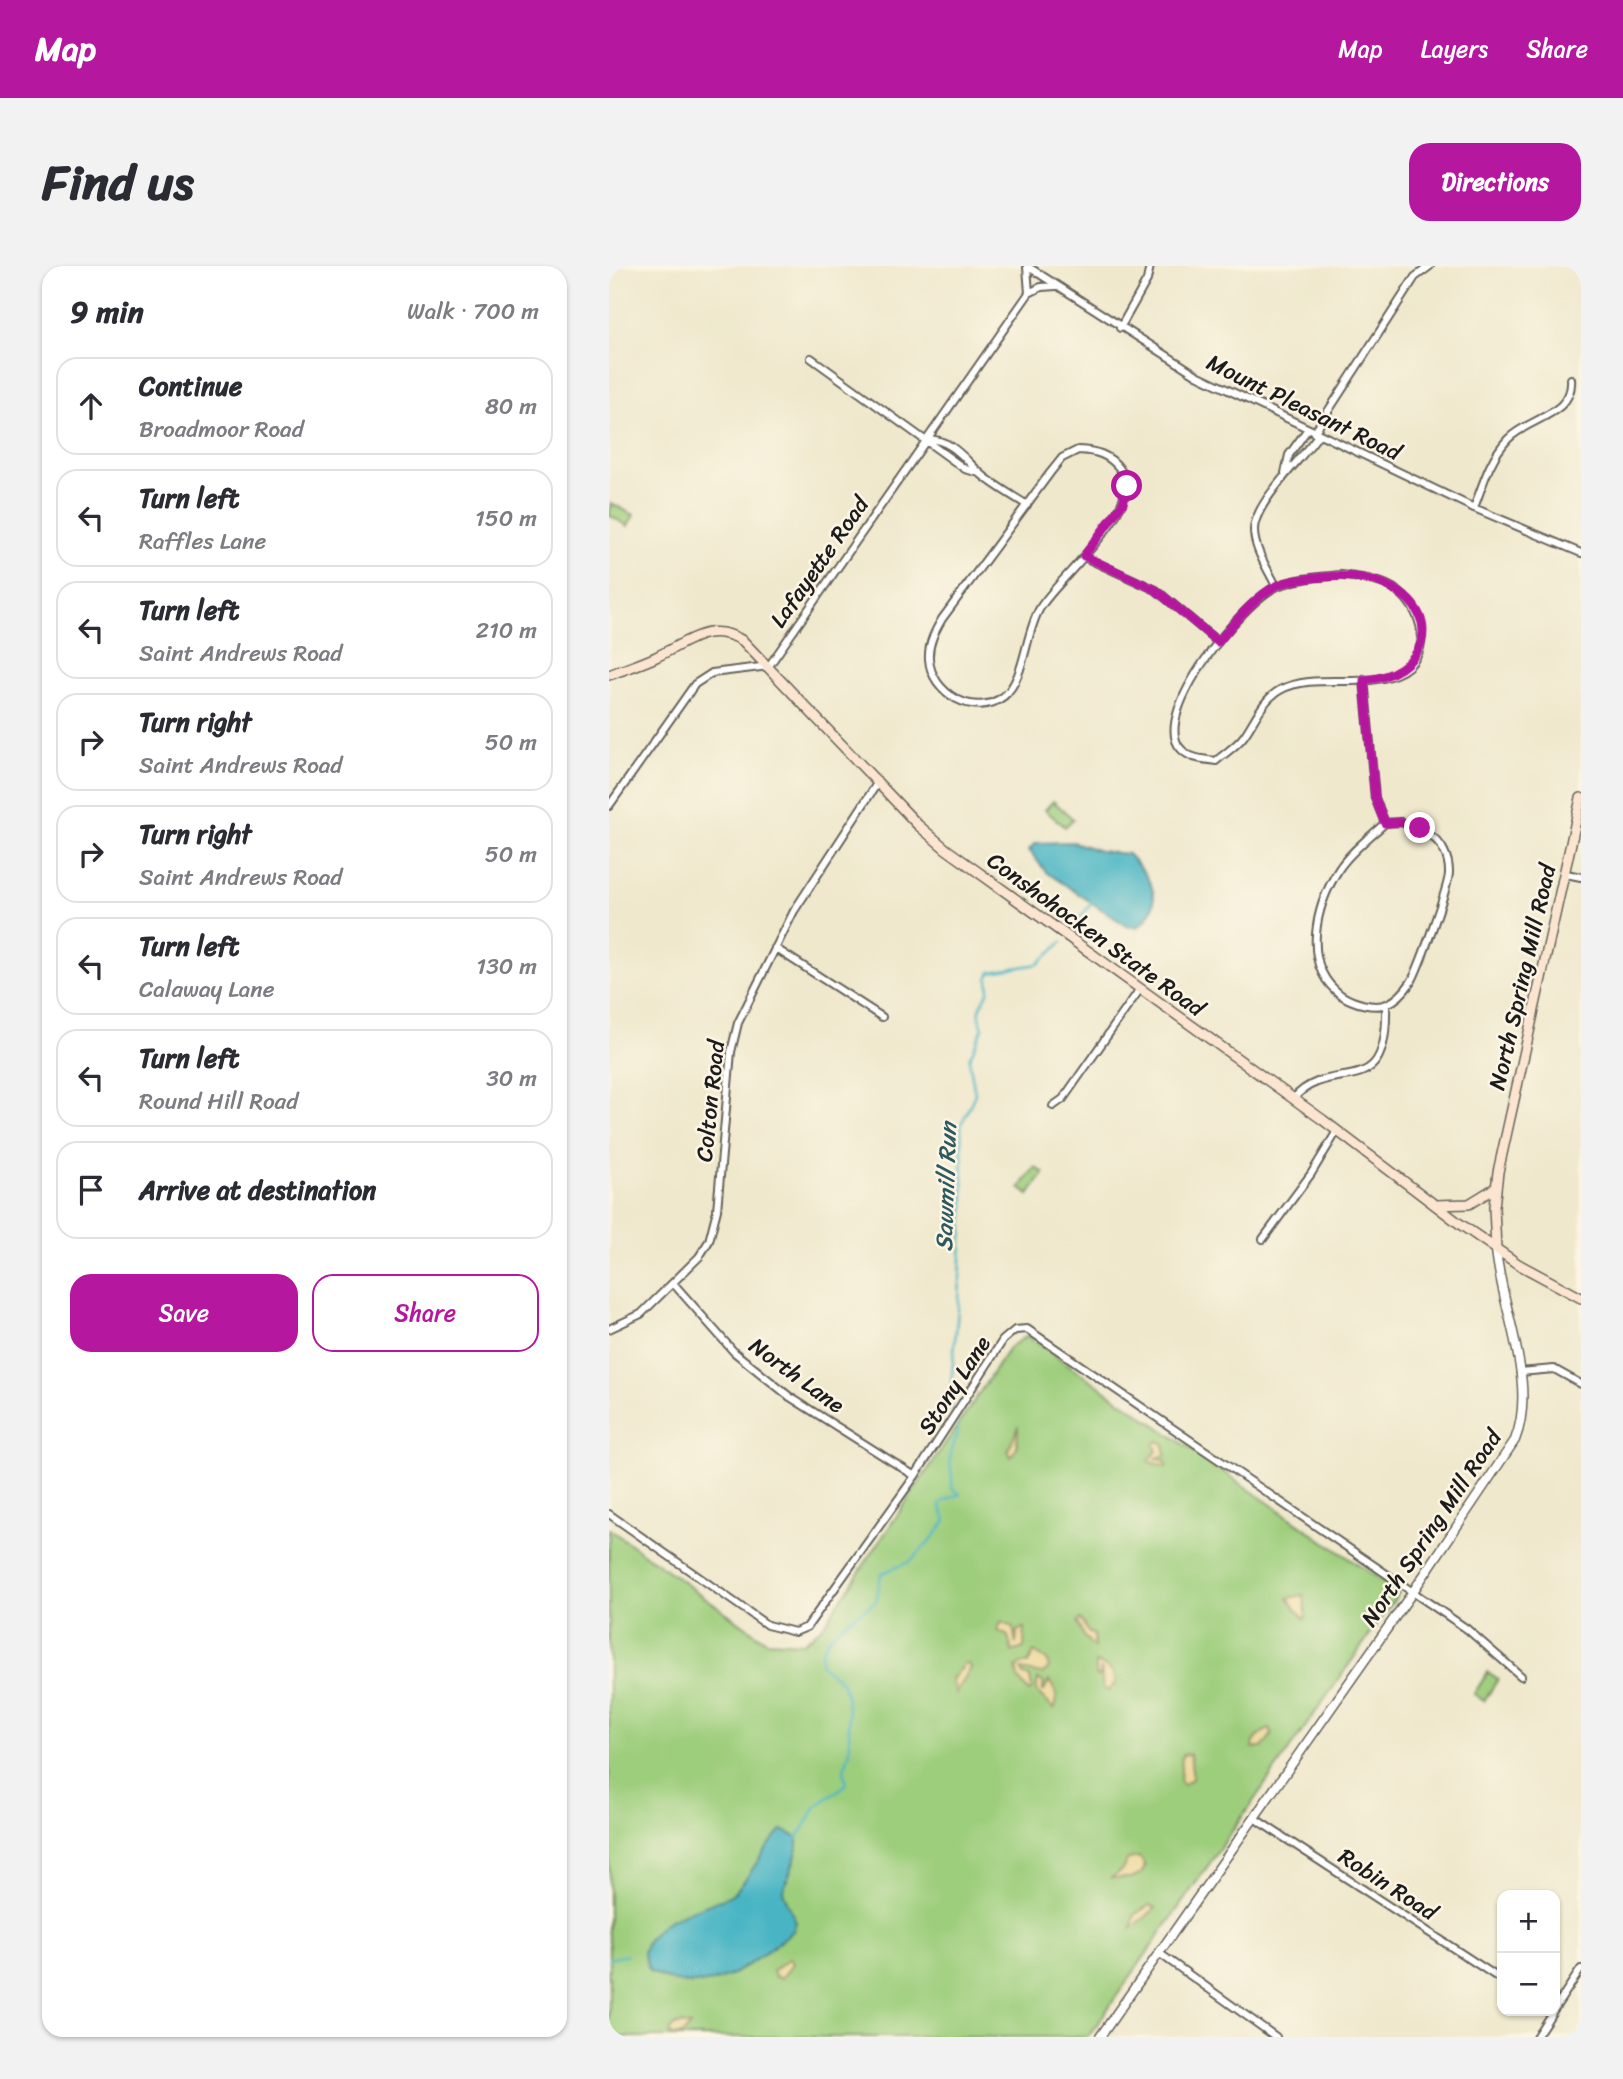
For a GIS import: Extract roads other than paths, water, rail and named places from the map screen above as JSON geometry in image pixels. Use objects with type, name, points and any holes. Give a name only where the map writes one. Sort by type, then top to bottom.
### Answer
[{"type":"main road","name":"Conshohocken State Road","points":[[609,675],[651,659],[695,635],[712,631],[729,634],[743,641],[877,782],[946,849],[1337,1131],[1433,1205],[1496,1249],[1581,1298]]},
{"type":"main road","name":"North Spring Mill Road","points":[[1496,1249],[1495,1188],[1581,798]]},
{"type":"main road","points":[[1433,1205],[1469,1204],[1495,1188]]},
{"type":"street","points":[[1027,266],[1029,293],[1041,287],[1056,286]]},
{"type":"street","name":"Mount Pleasant Road","points":[[1027,266],[1196,375],[1473,508],[1581,553]]},
{"type":"street","points":[[1120,328],[1147,280],[1150,266]]},
{"type":"street","points":[[1276,586],[1259,552],[1254,528],[1256,516],[1285,473],[1303,458],[1313,433],[1415,277],[1430,266]]},
{"type":"street","name":"Lafayette Road","points":[[769,666],[1029,293]]},
{"type":"street","points":[[811,358],[926,439],[941,439],[971,460],[980,473],[1027,505]]},
{"type":"street","points":[[1473,508],[1495,455],[1510,437],[1552,413],[1567,399],[1572,391],[1571,379]]},
{"type":"street","points":[[1285,473],[1289,455],[1313,433]]},
{"type":"street","points":[[1079,450],[1096,451],[1116,463],[1125,474],[1127,486],[1123,503],[1084,556],[1041,605],[1030,627],[1016,679],[1002,698],[971,704],[946,693],[931,669],[929,649],[932,636],[941,619],[1027,505],[1062,458],[1079,450]]},
{"type":"street","points":[[1084,556],[1156,590],[1218,642]]},
{"type":"street","points":[[1341,576],[1375,581],[1393,588],[1408,601],[1422,627],[1422,643],[1415,657],[1398,673],[1364,680],[1298,684],[1278,691],[1257,713],[1243,739],[1216,761],[1193,757],[1180,748],[1172,727],[1180,701],[1218,642],[1250,607],[1276,586],[1341,576]]},
{"type":"street","points":[[609,806],[695,684],[712,673],[769,666]]},
{"type":"street","points":[[1364,680],[1375,798],[1385,823]]},
{"type":"street","name":"Colton Road","points":[[609,1329],[641,1314],[705,1250],[713,1232],[733,1037],[744,1009],[806,891],[877,782]]},
{"type":"street","points":[[1401,822],[1437,839],[1447,858],[1450,872],[1445,896],[1411,981],[1400,996],[1386,1005],[1369,1005],[1341,994],[1322,974],[1315,950],[1326,894],[1340,867],[1385,823],[1401,822]]},
{"type":"street","points":[[1566,874],[1581,877]]},
{"type":"street","points":[[775,948],[882,1017]]},
{"type":"street","points":[[1053,1106],[1063,1098],[1140,989]]},
{"type":"street","points":[[1293,1099],[1310,1083],[1353,1076],[1374,1062],[1386,1037],[1386,1005]]},
{"type":"street","points":[[1263,1239],[1311,1174],[1337,1131]]},
{"type":"street","name":"North Spring Mill Road","points":[[1100,2037],[1412,1594],[1515,1440],[1524,1405],[1520,1372],[1499,1280],[1496,1249]]},
{"type":"street","name":"North Lane","points":[[673,1283],[734,1352],[790,1397],[915,1476]]},
{"type":"street","name":"Stony Lane","points":[[609,1514],[767,1625],[795,1632],[807,1627],[915,1476],[1003,1339],[1015,1330],[1027,1329],[1412,1594]]},
{"type":"street","points":[[1520,1372],[1554,1369],[1581,1384]]},
{"type":"street","points":[[1412,1594],[1489,1645],[1521,1676]]},
{"type":"street","name":"Robin Road","points":[[1254,1818],[1497,1977]]},
{"type":"street","points":[[1159,1954],[1276,2037]]},
{"type":"street","points":[[1560,1999],[1581,1969]]},
{"type":"street","points":[[1536,2037],[1549,2016]]},
{"type":"water","points":[[1073,842],[1100,851],[1128,854],[1143,871],[1153,889],[1154,899],[1147,918],[1138,927],[1127,926],[1046,872],[1029,850],[1035,843]]},
{"type":"water","points":[[782,1830],[797,1837],[797,1852],[783,1892],[796,1922],[793,1931],[742,1969],[708,1983],[690,1984],[670,1980],[649,1971],[643,1952],[657,1929],[680,1915],[732,1894]]},
{"type":"waterway","name":"Sawmill Run","points":[[1070,931],[1093,901]]},
{"type":"waterway","name":"Sawmill Run","points":[[952,1410],[951,1384],[964,1202],[961,1125],[975,1094],[969,1059],[983,1028],[980,1008],[989,990],[988,978],[991,972],[1038,964],[1062,942]]},
{"type":"waterway","name":"Sawmill Run","points":[[795,1840],[816,1807],[847,1782],[844,1773],[850,1751],[847,1701],[842,1684],[821,1664],[821,1654],[825,1644],[839,1627],[876,1601],[881,1574],[911,1560],[946,1520],[940,1505],[960,1494],[952,1488],[950,1463],[957,1425]]},
{"type":"waterway","name":"Sawmill Run","points":[[609,1959],[627,1955]]}]
